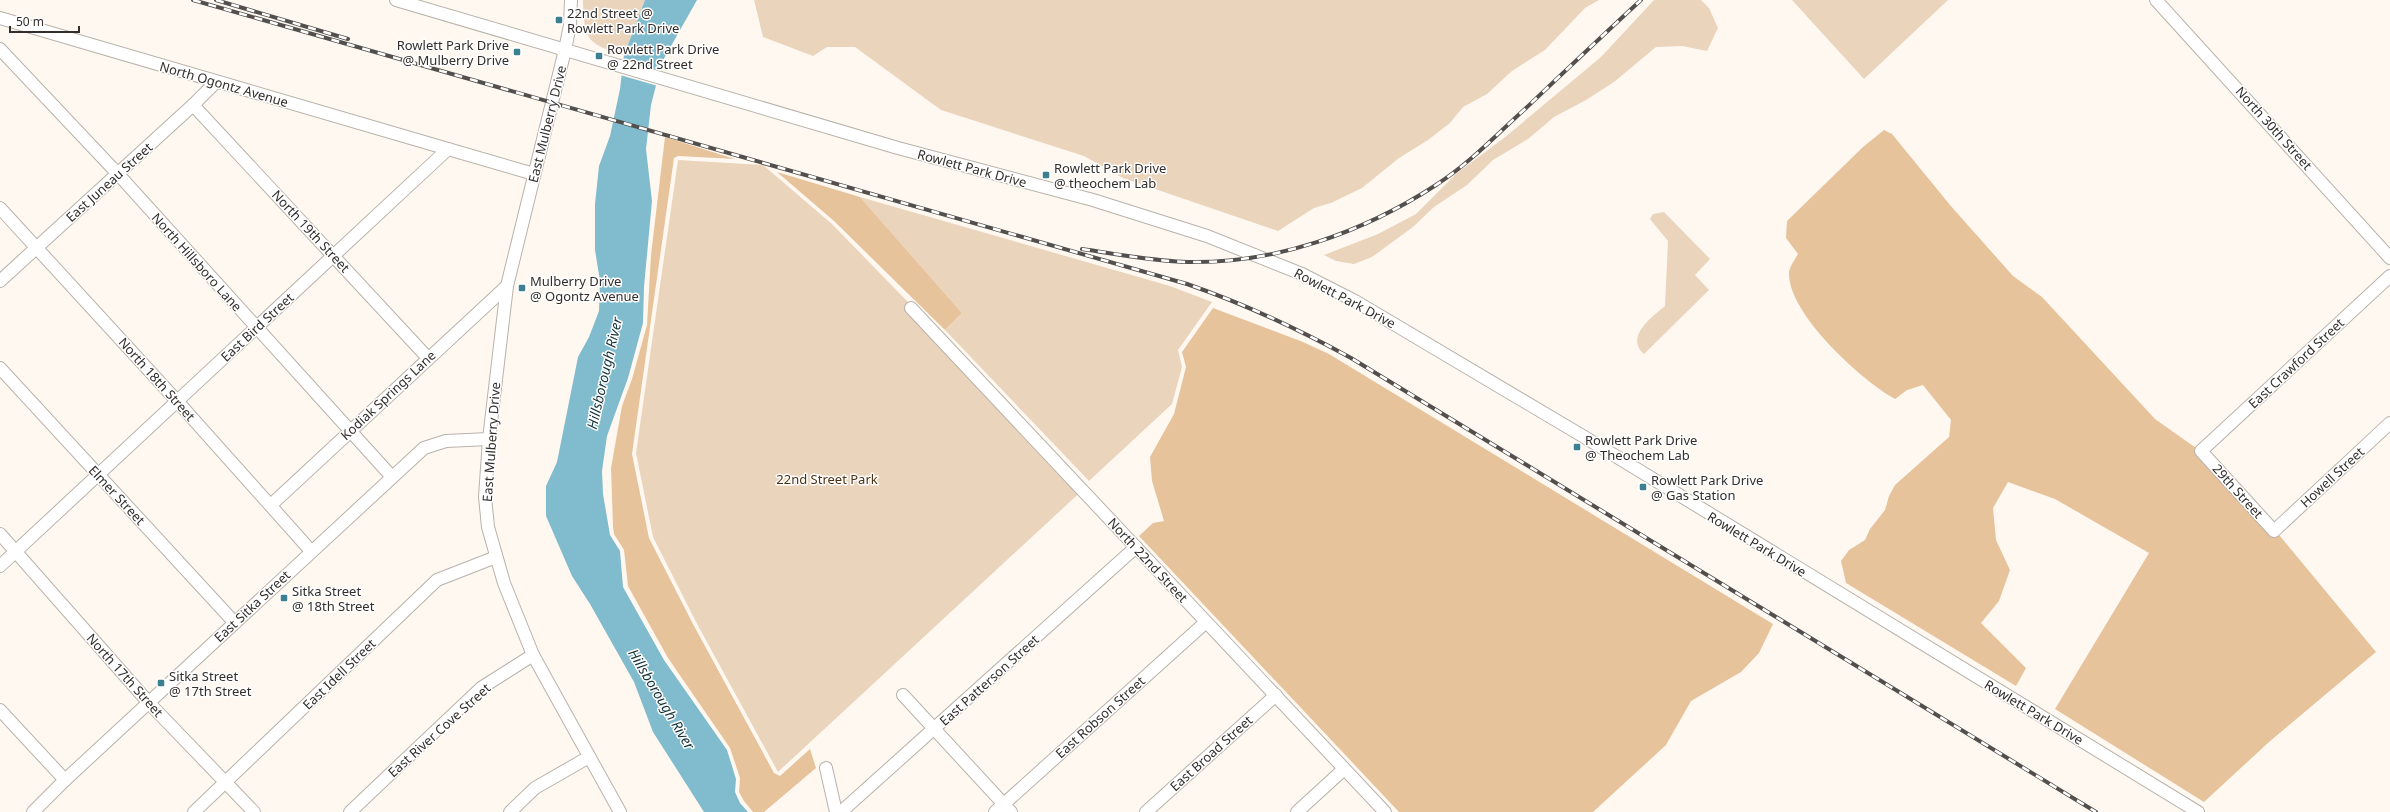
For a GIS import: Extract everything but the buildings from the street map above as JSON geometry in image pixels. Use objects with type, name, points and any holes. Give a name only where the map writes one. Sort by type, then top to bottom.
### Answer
[{"type":"street","name":"Rowlett Park Drive","points":[[396,0],[670,82],[1169,223],[1252,252],[1302,274],[1355,301],[1586,438],[2198,812]]},
{"type":"street","points":[[565,50],[570,25],[571,0]]},
{"type":"street","name":"North 30th Street","points":[[2156,0],[2390,258]]},
{"type":"street","name":"North Ogontz Avenue","points":[[0,18],[448,149]]},
{"type":"street","name":"North Hillsboro Lane","points":[[0,50],[118,174],[392,477]]},
{"type":"street","name":"East Mulberry Drive","points":[[565,50],[507,286],[489,439],[485,497],[488,527],[496,557],[504,582],[533,655],[620,812]]},
{"type":"street","name":"East Juneau Street","points":[[0,281],[193,105],[216,82]]},
{"type":"street","name":"North 19th Street","points":[[193,105],[428,358]]},
{"type":"street","points":[[448,149],[534,174]]},
{"type":"street","name":"East Bird Street","points":[[0,566],[448,149]]},
{"type":"street","name":"North 18th Street","points":[[0,208],[312,551]]},
{"type":"street","name":"East Crawford Street","points":[[2201,451],[2390,276]]},
{"type":"street","name":"Kodiak Springs Lane","points":[[270,505],[507,286]]},
{"type":"street","name":"North 22nd Street","points":[[911,308],[1385,812]]},
{"type":"street","name":"Elmer Street","points":[[0,368],[234,622]]},
{"type":"street","name":"Howell Street","points":[[2274,531],[2390,423]]},
{"type":"street","name":"East Sitka Street","points":[[34,812],[65,780],[234,622],[424,448],[446,441],[489,439]]},
{"type":"street","name":"29th Street","points":[[2201,451],[2274,531]]},
{"type":"street","name":"North 17th Street","points":[[0,534],[149,703],[254,812]]},
{"type":"street","name":"East Patterson Street","points":[[841,812],[1136,547]]},
{"type":"street","name":"East Idell Street","points":[[194,812],[437,580],[496,557]]},
{"type":"street","name":"East Robson Street","points":[[1003,809],[1206,622]]},
{"type":"street","name":"East River Cove Street","points":[[350,812],[481,688],[533,655]]},
{"type":"street","points":[[903,695],[1003,809]]},
{"type":"street","name":"East Broad Street","points":[[1146,812],[1276,695]]},
{"type":"street","points":[[0,710],[65,780]]},
{"type":"street","points":[[510,812],[535,788],[589,757]]},
{"type":"street","points":[[826,768],[836,812]]},
{"type":"street","points":[[1297,812],[1344,769]]},
{"type":"green space","points":[[583,0],[645,0],[624,55],[602,47],[590,38],[586,32],[584,24]]},
{"type":"green space","points":[[754,0],[1599,0],[1585,8],[1545,50],[1512,71],[1487,94],[1463,107],[1450,123],[1428,140],[1399,158],[1362,188],[1331,203],[1314,208],[1278,231],[1123,178],[1084,156],[941,110],[855,47],[827,47],[813,56],[763,37]]},
{"type":"green space","points":[[1654,0],[1701,0],[1709,8],[1718,28],[1707,51],[1682,46],[1656,47],[1614,82],[1586,100],[1554,117],[1528,139],[1493,160],[1467,185],[1434,207],[1413,227],[1372,257],[1354,264],[1336,261],[1324,255],[1378,234],[1416,214],[1457,173],[1504,138],[1601,57]]},
{"type":"green space","points":[[1792,0],[1948,0],[1864,79]]},
{"type":"green space","name":"22nd Street Park","points":[[678,160],[763,165],[832,224],[1087,486],[778,772],[696,622],[653,537],[636,453]]},
{"type":"green space","points":[[860,197],[1170,286],[1212,302],[1178,350],[1182,367],[1172,404],[1089,481],[945,330],[962,313]]},
{"type":"green space","points":[[1664,212],[1710,259],[1695,275],[1709,290],[1644,354],[1637,341],[1642,327],[1665,306],[1668,241],[1650,219],[1653,214]]},
{"type":"shaded area","points":[[1884,130],[1892,134],[1950,205],[2013,276],[2042,297],[2155,419],[2196,448],[2194,450],[2274,538],[2278,535],[2280,536],[2376,652],[2269,742],[2204,802],[2055,709],[2149,553],[2055,499],[2008,482],[1993,508],[1996,540],[2010,570],[1999,601],[1981,623],[2026,668],[2016,686],[1846,583],[1841,561],[1849,550],[1865,540],[1870,529],[1885,510],[1889,496],[1895,485],[1949,437],[1951,420],[1923,385],[1907,390],[1895,399],[1864,377],[1829,345],[1813,326],[1800,307],[1792,289],[1789,271],[1798,254],[1786,238],[1787,221],[1863,147]]},
{"type":"shaded area","points":[[665,137],[735,159],[678,156],[674,158],[632,454],[649,538],[693,624],[774,773],[780,776],[810,749],[816,768],[764,812],[753,812],[739,792],[740,778],[730,748],[668,658],[628,586],[624,550],[614,534],[611,468],[622,406],[632,379],[647,325],[651,255]]},
{"type":"shaded area","points":[[777,172],[860,197],[962,313],[945,330],[834,221]]},
{"type":"shaded area","points":[[1213,308],[1303,342],[1329,354],[1773,624],[1759,653],[1741,672],[1691,701],[1666,745],[1593,812],[1399,812],[1139,536],[1153,523],[1164,521],[1152,481],[1150,457],[1174,414],[1186,367],[1182,352]]},
{"type":"water","name":"Hillsborough River","points":[[645,0],[697,0],[662,62],[651,105],[646,149],[652,201],[644,287],[643,323],[628,378],[607,436],[602,471],[603,494],[610,535],[620,551],[623,587],[664,660],[727,750],[736,779],[735,792],[740,803],[748,812],[704,812],[653,732],[634,682],[590,604],[572,576],[546,516],[546,486],[557,462],[578,357],[589,337],[599,311],[600,281],[595,250],[595,204],[599,166],[610,136],[620,89],[624,55]]},
{"type":"pier","points":[[621,59],[662,71],[658,86],[620,75]]},
{"type":"railway","points":[[193,0],[1187,284],[1250,309],[1291,327],[1351,358],[2096,812]]},
{"type":"railway","points":[[216,0],[348,39]]},
{"type":"railway","points":[[1082,249],[1161,260],[1188,262],[1221,261],[1286,251],[1349,231],[1408,202],[1460,168],[1641,0]]},
{"type":"place","name":"22nd Street @ Rowlett Park Drive","points":[[559,20]]},
{"type":"place","name":"Rowlett Park Drive @ Mulberry Drive","points":[[517,52]]},
{"type":"place","name":"Rowlett Park Drive @ 22nd Street","points":[[599,56]]},
{"type":"place","name":"Rowlett Park Drive @ theochem Lab","points":[[1046,175]]},
{"type":"place","name":"Mulberry Drive @ Ogontz Avenue","points":[[522,288]]},
{"type":"place","name":"Rowlett Park Drive @ Theochem Lab","points":[[1577,447]]},
{"type":"place","name":"Rowlett Park Drive @ Gas Station","points":[[1643,487]]},
{"type":"place","name":"Sitka Street @ 18th Street","points":[[284,598]]},
{"type":"place","name":"Sitka Street @ 17th Street","points":[[161,683]]}]
